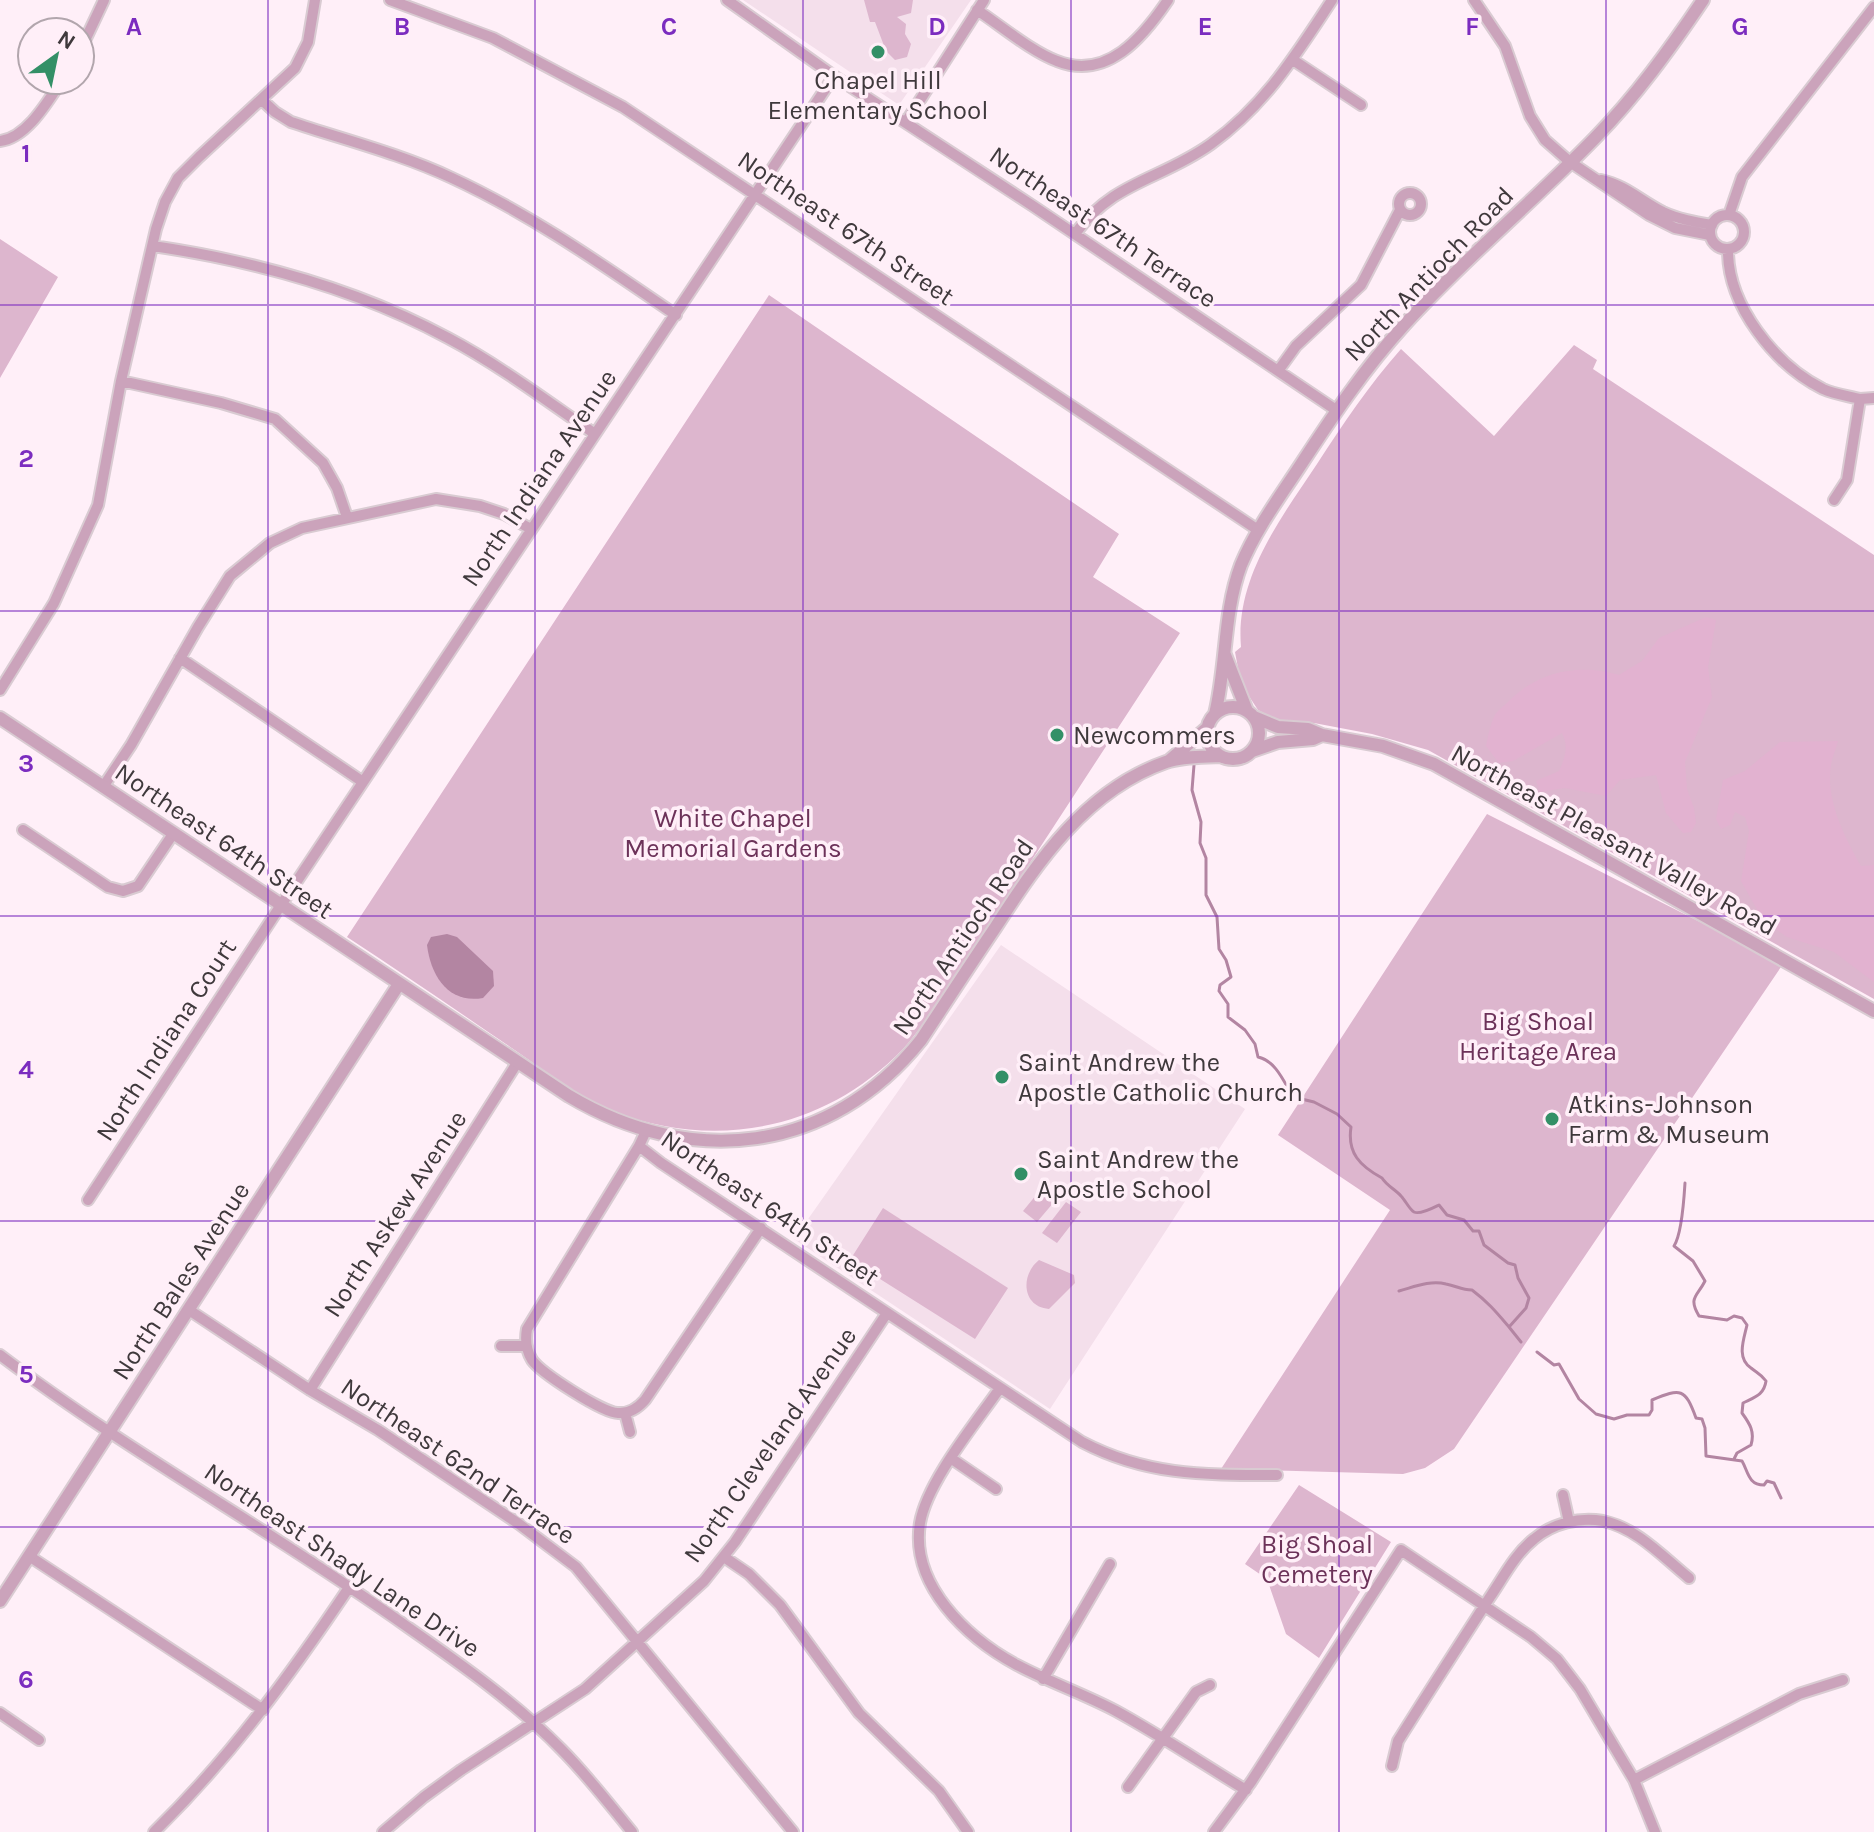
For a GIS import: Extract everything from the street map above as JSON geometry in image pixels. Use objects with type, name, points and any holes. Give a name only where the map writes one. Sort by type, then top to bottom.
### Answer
[{"type":"street","points":[[0,690],[54,603],[98,505],[121,381],[159,215],[178,178],[295,68],[303,55],[311,28],[315,0]]},
{"type":"street","name":"Northeast 67th Street","points":[[390,0],[493,38],[559,71],[644,120],[1258,530]]},
{"type":"street","name":"Northeast 67th Terrace","points":[[727,0],[834,76],[1336,410]]},
{"type":"street","points":[[906,122],[984,0]]},
{"type":"street","points":[[977,10],[1057,61],[1083,65],[1108,59],[1132,45],[1151,26],[1168,0]]},
{"type":"street","points":[[1075,234],[1090,213],[1110,198],[1129,186],[1182,164],[1252,111],[1293,60],[1332,0]]},
{"type":"street","name":"North Antioch Road","points":[[1215,714],[1230,604],[1240,567],[1258,530],[1336,410],[1372,361],[1406,323],[1612,120],[1645,82],[1703,0]]},
{"type":"street","points":[[1481,3],[1505,46],[1536,129],[1545,140],[1617,196],[1675,228],[1711,230]]},
{"type":"street","points":[[1729,215],[1742,177],[1874,7]]},
{"type":"street","points":[[1293,60],[1361,105]]},
{"type":"street","name":"North Indiana Avenue","points":[[281,905],[834,76]]},
{"type":"street","points":[[0,141],[15,136],[50,96]]},
{"type":"street","points":[[262,100],[291,122],[408,160],[490,197],[560,237],[676,315]]},
{"type":"street","points":[[1278,371],[1296,346],[1361,285],[1400,210]]},
{"type":"street","points":[[1729,215],[1740,220],[1744,231],[1741,242],[1728,249],[1716,245],[1711,230],[1719,217],[1729,215]]},
{"type":"street","points":[[153,246],[280,272],[385,308],[451,339],[595,434]]},
{"type":"street","points":[[1728,249],[1731,279],[1749,318],[1796,371],[1823,389],[1860,399],[1874,398]]},
{"type":"street","points":[[121,381],[221,403],[275,419],[323,463],[337,488],[347,517]]},
{"type":"street","points":[[1834,500],[1847,480],[1860,399]]},
{"type":"street","points":[[103,787],[222,589],[248,558],[285,534],[347,517],[436,499],[480,506],[504,514],[531,529]]},
{"type":"street","name":"North Antioch Road","points":[[1225,655],[1251,714]]},
{"type":"street","points":[[180,658],[363,782]]},
{"type":"street","points":[[1230,707],[1251,714],[1259,735],[1252,751],[1236,759],[1220,756],[1209,744],[1207,728],[1215,714],[1230,707]]},
{"type":"street","name":"Northeast Pleasant Valley Road","points":[[1251,714],[1278,727],[1308,729],[1322,735],[1383,746],[1434,764],[1874,1011]]},
{"type":"street","name":"Northeast 64th Street","points":[[0,718],[517,1063],[589,1109],[646,1131],[639,1146],[1082,1442],[1118,1460],[1156,1470],[1277,1475]]},
{"type":"street","name":"North Antioch Road","points":[[1170,760],[1207,728]]},
{"type":"street","name":"Northeast Pleasant Valley Road","points":[[1252,751],[1278,742],[1313,739],[1322,735]]},
{"type":"street","name":"North Antioch Road","points":[[646,1131],[705,1141],[747,1140],[782,1134],[834,1112],[869,1091],[921,1040],[1027,878],[1062,833],[1086,811],[1145,770],[1170,760],[1220,756]]},
{"type":"street","points":[[23,830],[108,887],[123,891],[138,886],[173,834]]},
{"type":"street","name":"North Indiana Court","points":[[88,1200],[281,905]]},
{"type":"street","name":"North Bales Avenue","points":[[0,1601],[399,984]]},
{"type":"street","name":"North Askew Avenue","points":[[310,1390],[517,1063]]},
{"type":"street","points":[[639,1146],[527,1329],[526,1346],[540,1368],[605,1409],[625,1413],[636,1409],[761,1228]]},
{"type":"street","name":"Northeast 62nd Terrace","points":[[189,1310],[481,1498],[576,1567],[793,1832]]},
{"type":"street","name":"North Cleveland Avenue","points":[[383,1832],[461,1770],[585,1689],[704,1581],[724,1557],[887,1313]]},
{"type":"street","points":[[501,1346],[526,1346]]},
{"type":"street","name":"Northeast Shady Lane Drive","points":[[0,1355],[109,1433],[350,1586],[429,1642],[534,1723],[592,1781],[626,1830]]},
{"type":"street","points":[[1000,1388],[927,1499],[920,1526],[920,1554],[928,1580],[955,1616],[1014,1663],[1115,1711],[1246,1790]]},
{"type":"street","points":[[625,1413],[630,1432]]},
{"type":"street","points":[[952,1459],[996,1489]]},
{"type":"street","points":[[1563,1495],[1569,1522]]},
{"type":"street","points":[[1392,1766],[1398,1741],[1485,1606],[1528,1544],[1549,1529],[1569,1522],[1601,1521],[1626,1529],[1689,1578]]},
{"type":"street","points":[[1214,1832],[1246,1790],[1401,1550],[1544,1647],[1563,1665],[1634,1780],[1655,1832]]},
{"type":"street","points":[[29,1556],[263,1710]]},
{"type":"street","points":[[724,1557],[749,1574],[780,1605],[859,1713],[921,1771],[960,1817],[968,1832]]},
{"type":"street","points":[[1043,1679],[1110,1564]]},
{"type":"street","points":[[154,1832],[263,1710],[350,1586]]},
{"type":"street","points":[[1634,1780],[1799,1694],[1843,1680]]},
{"type":"street","points":[[1128,1787],[1196,1692],[1210,1685]]},
{"type":"street","points":[[0,1713],[39,1740]]},
{"type":"shaded area","name":"Chapel Hill Elementary School","points":[[743,0],[971,0],[899,105]]},
{"type":"shaded area","points":[[1706,617],[1716,620],[1708,667],[1712,697],[1685,762],[1687,789],[1696,823],[1691,832],[1683,833],[1666,813],[1656,775],[1620,780],[1606,796],[1565,788],[1540,792],[1536,781],[1559,771],[1563,761],[1566,747],[1562,733],[1513,761],[1499,763],[1486,746],[1496,713],[1532,683],[1574,670],[1619,675],[1642,661],[1659,638]]},
{"type":"shaded area","points":[[1838,741],[1830,778],[1834,805],[1861,866],[1874,865],[1874,982],[1834,952],[1787,937],[1763,920],[1741,881],[1749,831],[1745,817],[1735,812],[1730,825],[1721,829],[1716,819],[1723,780],[1745,771],[1780,742]]},
{"type":"shaded area","points":[[447,934],[457,937],[493,971],[494,986],[483,998],[460,997],[444,986],[438,977],[427,945],[431,937]]},
{"type":"shaded area","name":"Saint Andrew the Apostle School","points":[[1001,945],[1245,1109],[1050,1409],[794,1239]]},
{"type":"green space","points":[[864,0],[913,0],[911,13],[897,17],[906,24],[905,34],[911,44],[907,57],[895,60],[886,51],[875,22],[870,22]]},
{"type":"green space","points":[[0,239],[58,277],[0,378]]},
{"type":"green space","name":"White Chapel Memorial Gardens","points":[[769,295],[1119,534],[1093,577],[1180,633],[943,996],[903,1049],[872,1077],[804,1115],[767,1125],[729,1130],[690,1130],[651,1123],[588,1100],[347,937]]},
{"type":"green space","points":[[1574,345],[1597,360],[1593,369],[1874,555],[1874,999],[1428,750],[1372,734],[1314,723],[1284,722],[1258,710],[1241,684],[1235,652],[1241,647],[1245,597],[1263,550],[1347,420],[1401,349],[1494,436]]},
{"type":"green space","name":"Big Shoal Heritage Area","points":[[1487,814],[1783,964],[1454,1449],[1425,1468],[1403,1474],[1221,1469],[1390,1210],[1278,1135]]},
{"type":"green space","points":[[1046,1183],[1060,1195],[1037,1222],[1023,1211]]},
{"type":"green space","points":[[1066,1202],[1081,1212],[1057,1243],[1042,1233]]},
{"type":"green space","points":[[883,1208],[1008,1288],[975,1339],[850,1260]]},
{"type":"green space","points":[[1039,1260],[1074,1275],[1075,1283],[1049,1309],[1033,1303],[1027,1289],[1029,1274]]},
{"type":"green space","name":"Big Shoal Cemetery","points":[[1299,1485],[1391,1542],[1319,1658],[1286,1634],[1267,1579],[1245,1564]]},
{"type":"waterway","points":[[1194,765],[1192,790],[1201,822],[1200,843],[1206,858],[1206,895],[1217,917],[1219,949],[1231,977],[1220,985],[1219,991],[1228,1004],[1228,1017],[1245,1030],[1255,1044],[1258,1057],[1275,1067],[1293,1097],[1314,1102],[1337,1114],[1351,1127],[1351,1144],[1357,1158],[1399,1194],[1412,1211],[1423,1212],[1439,1205],[1447,1215],[1464,1220],[1473,1231],[1479,1231],[1484,1245],[1515,1265],[1529,1298],[1526,1308],[1509,1327],[1521,1342]]},
{"type":"waterway","points":[[1685,1183],[1681,1225],[1674,1246],[1693,1261],[1705,1281],[1695,1297],[1696,1310],[1699,1316],[1727,1320],[1734,1316],[1742,1318],[1747,1325],[1742,1354],[1746,1364],[1766,1381],[1761,1393],[1743,1403],[1742,1413],[1751,1428],[1752,1440],[1751,1445],[1737,1453],[1734,1459]]},
{"type":"waterway","points":[[1399,1291],[1434,1283],[1472,1290],[1509,1327]]},
{"type":"waterway","points":[[1537,1352],[1554,1365],[1559,1364],[1579,1399],[1596,1414],[1614,1419],[1627,1415],[1649,1415],[1652,1400],[1681,1393],[1689,1401],[1696,1418],[1702,1419],[1706,1456],[1742,1461],[1755,1483],[1774,1483],[1781,1498]]},
{"type":"place","name":"Chapel Hill Elementary School","points":[[878,52]]},
{"type":"place","name":"Newcommers","points":[[1057,735]]},
{"type":"place","name":"Saint Andrew the Apostle Catholic Church","points":[[1002,1077]]},
{"type":"place","name":"Atkins-Johnson Farm & Museum","points":[[1552,1119]]},
{"type":"place","name":"Saint Andrew the Apostle School","points":[[1021,1174]]}]
